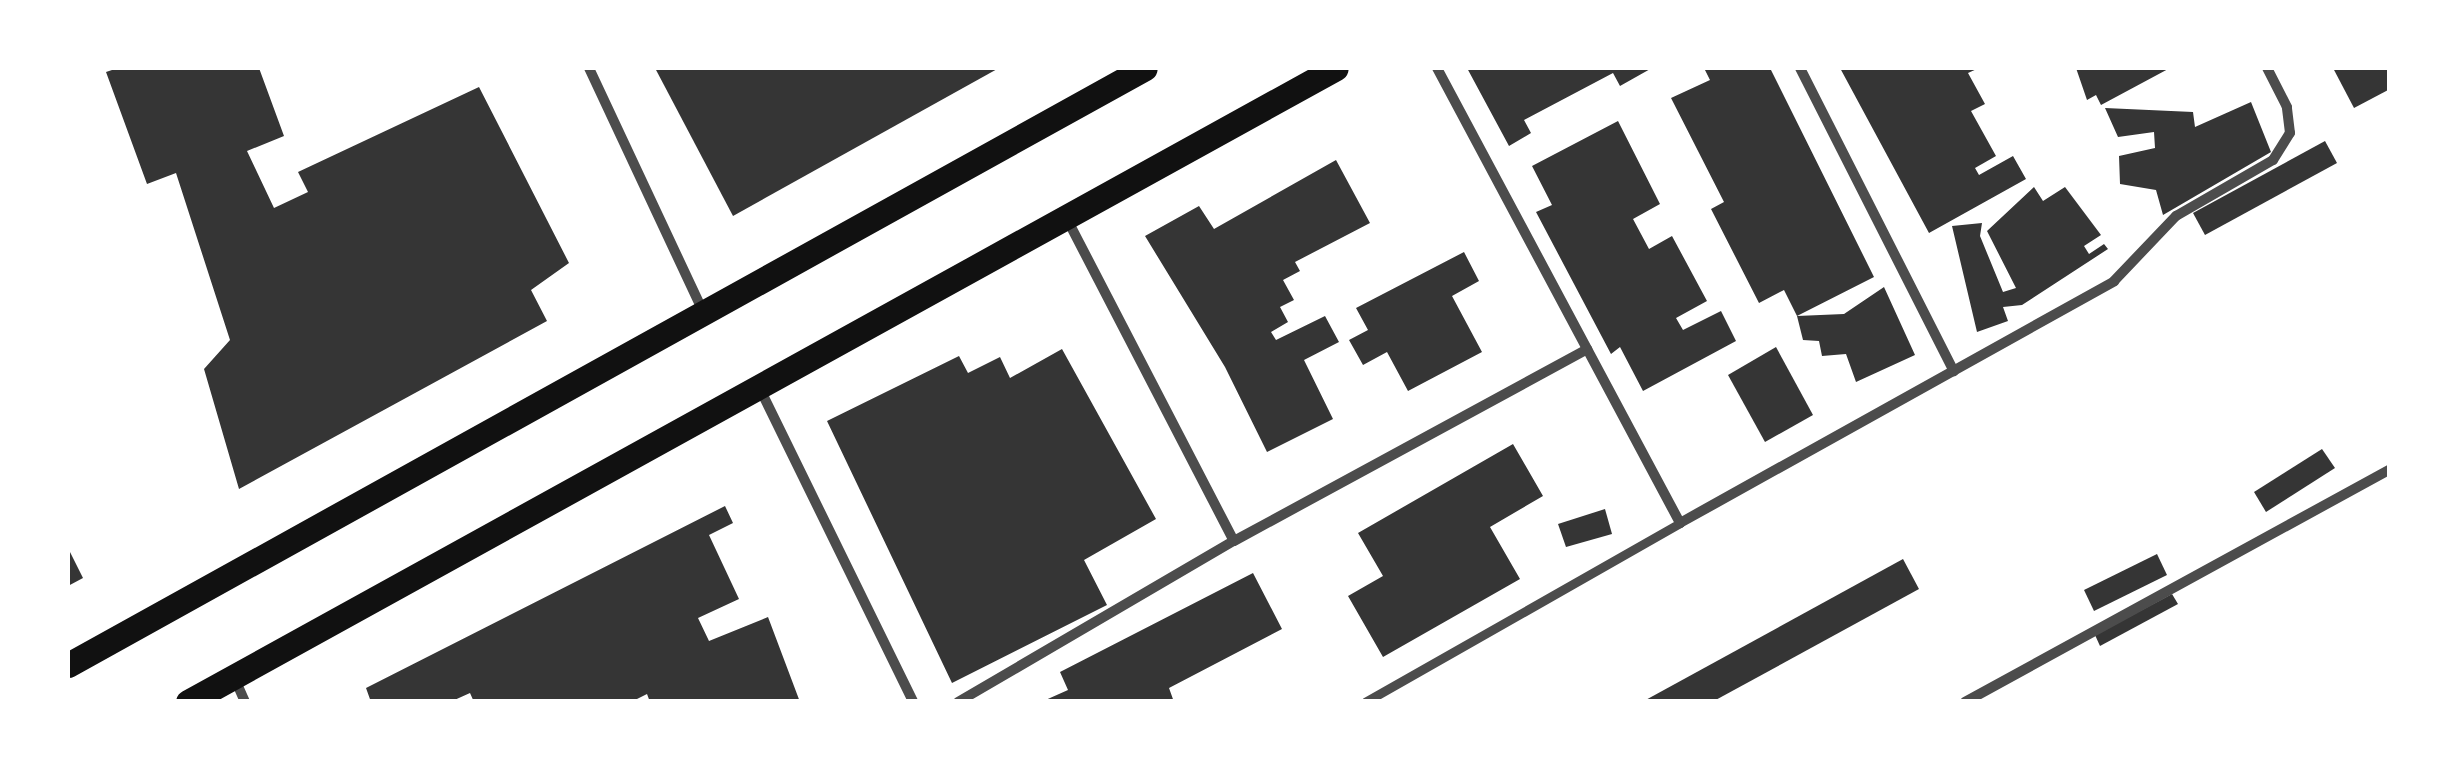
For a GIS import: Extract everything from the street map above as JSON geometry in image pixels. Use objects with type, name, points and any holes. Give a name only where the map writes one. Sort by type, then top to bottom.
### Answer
[{"type":"main road","points":[[68,665],[705,316],[1144,68]]},
{"type":"main road","points":[[188,702],[1068,221],[1336,68]]},
{"type":"street","points":[[589,68],[705,316]]},
{"type":"street","points":[[1437,68],[1680,523]]},
{"type":"street","points":[[1800,68],[1954,371]]},
{"type":"street","points":[[1365,702],[2114,281],[2176,216],[2270,162],[2290,134],[2287,107],[2267,68]]},
{"type":"street","points":[[1068,221],[1234,541]]},
{"type":"street","points":[[958,702],[1234,541],[1588,349]]},
{"type":"street","points":[[760,388],[912,702]]},
{"type":"street","points":[[1965,702],[2390,469]]},
{"type":"street","points":[[233,676],[245,702]]},
{"type":"building","points":[[118,68],[259,68],[284,136],[247,151],[274,208],[308,192],[298,172],[479,87],[569,263],[531,290],[547,321],[239,489],[204,369],[230,340],[176,173],[147,184],[106,72]]},
{"type":"building","points":[[655,68],[999,68],[733,216]]},
{"type":"building","points":[[1467,68],[1652,68],[1620,86],[1613,73],[1524,120],[1531,133],[1509,146]]},
{"type":"building","points":[[1704,68],[1770,68],[1874,277],[1797,316],[1784,290],[1759,303],[1711,209],[1724,202],[1671,98],[1710,80]]},
{"type":"building","points":[[1840,68],[1979,68],[1968,73],[1985,104],[1971,111],[1996,156],[1975,168],[1979,175],[2013,156],[2026,179],[1929,233]]},
{"type":"building","points":[[2076,68],[2170,68],[2101,105],[2096,95],[2087,100]]},
{"type":"building","points":[[2333,68],[2390,68],[2390,89],[2354,108]]},
{"type":"building","points":[[2251,102],[2271,152],[2163,215],[2156,190],[2120,184],[2119,156],[2155,148],[2154,132],[2118,137],[2105,108],[2193,112],[2195,127]]},
{"type":"building","points":[[1618,121],[1660,204],[1633,219],[1649,249],[1672,236],[1707,301],[1676,318],[1683,330],[1721,311],[1736,341],[1643,391],[1620,347],[1611,354],[1536,212],[1552,205],[1532,166]]},
{"type":"building","points":[[2325,141],[2337,163],[2205,235],[2193,213]]},
{"type":"building","points":[[1336,160],[1370,223],[1295,262],[1300,271],[1283,280],[1294,300],[1280,307],[1288,322],[1271,332],[1276,340],[1325,316],[1339,342],[1304,360],[1333,419],[1267,452],[1225,367],[1145,236],[1199,206],[1214,229]]},
{"type":"building","points":[[2034,187],[2043,201],[2065,187],[2101,235],[2084,246],[2089,254],[2104,244],[2108,249],[2022,305],[2003,307],[2008,321],[1977,332],[1952,226],[1982,223],[1980,236],[2003,292],[2016,288],[1987,231]]},
{"type":"building","points":[[1464,252],[1479,281],[1452,296],[1482,352],[1408,391],[1387,352],[1363,365],[1349,340],[1368,330],[1356,308]]},
{"type":"building","points":[[1884,287],[1915,355],[1856,382],[1846,354],[1822,356],[1819,341],[1803,340],[1797,316],[1844,314]]},
{"type":"building","points":[[1776,347],[1813,415],[1765,442],[1728,375]]},
{"type":"building","points":[[1062,349],[1156,519],[1084,560],[1107,605],[952,683],[827,421],[959,356],[968,373],[1000,357],[1010,378]]},
{"type":"building","points":[[1513,444],[1543,496],[1490,527],[1520,579],[1383,657],[1348,596],[1383,576],[1358,533]]},
{"type":"building","points":[[2322,449],[2335,468],[2266,512],[2254,492]]},
{"type":"building","points":[[725,506],[733,523],[709,535],[739,599],[698,618],[709,641],[768,617],[800,702],[650,702],[647,694],[631,702],[474,702],[470,693],[450,702],[371,702],[366,688]]},
{"type":"building","points":[[1605,509],[1612,534],[1566,547],[1558,524]]},
{"type":"building","points":[[68,548],[83,578],[68,586]]},
{"type":"building","points":[[2157,554],[2167,575],[2094,611],[2084,590]]},
{"type":"building","points":[[1903,559],[1919,589],[1712,702],[1642,702]]},
{"type":"building","points":[[1253,573],[1282,629],[1169,688],[1174,702],[1041,702],[1068,690],[1060,672]]},
{"type":"building","points":[[2172,594],[2178,604],[2100,646],[2095,635]]}]
